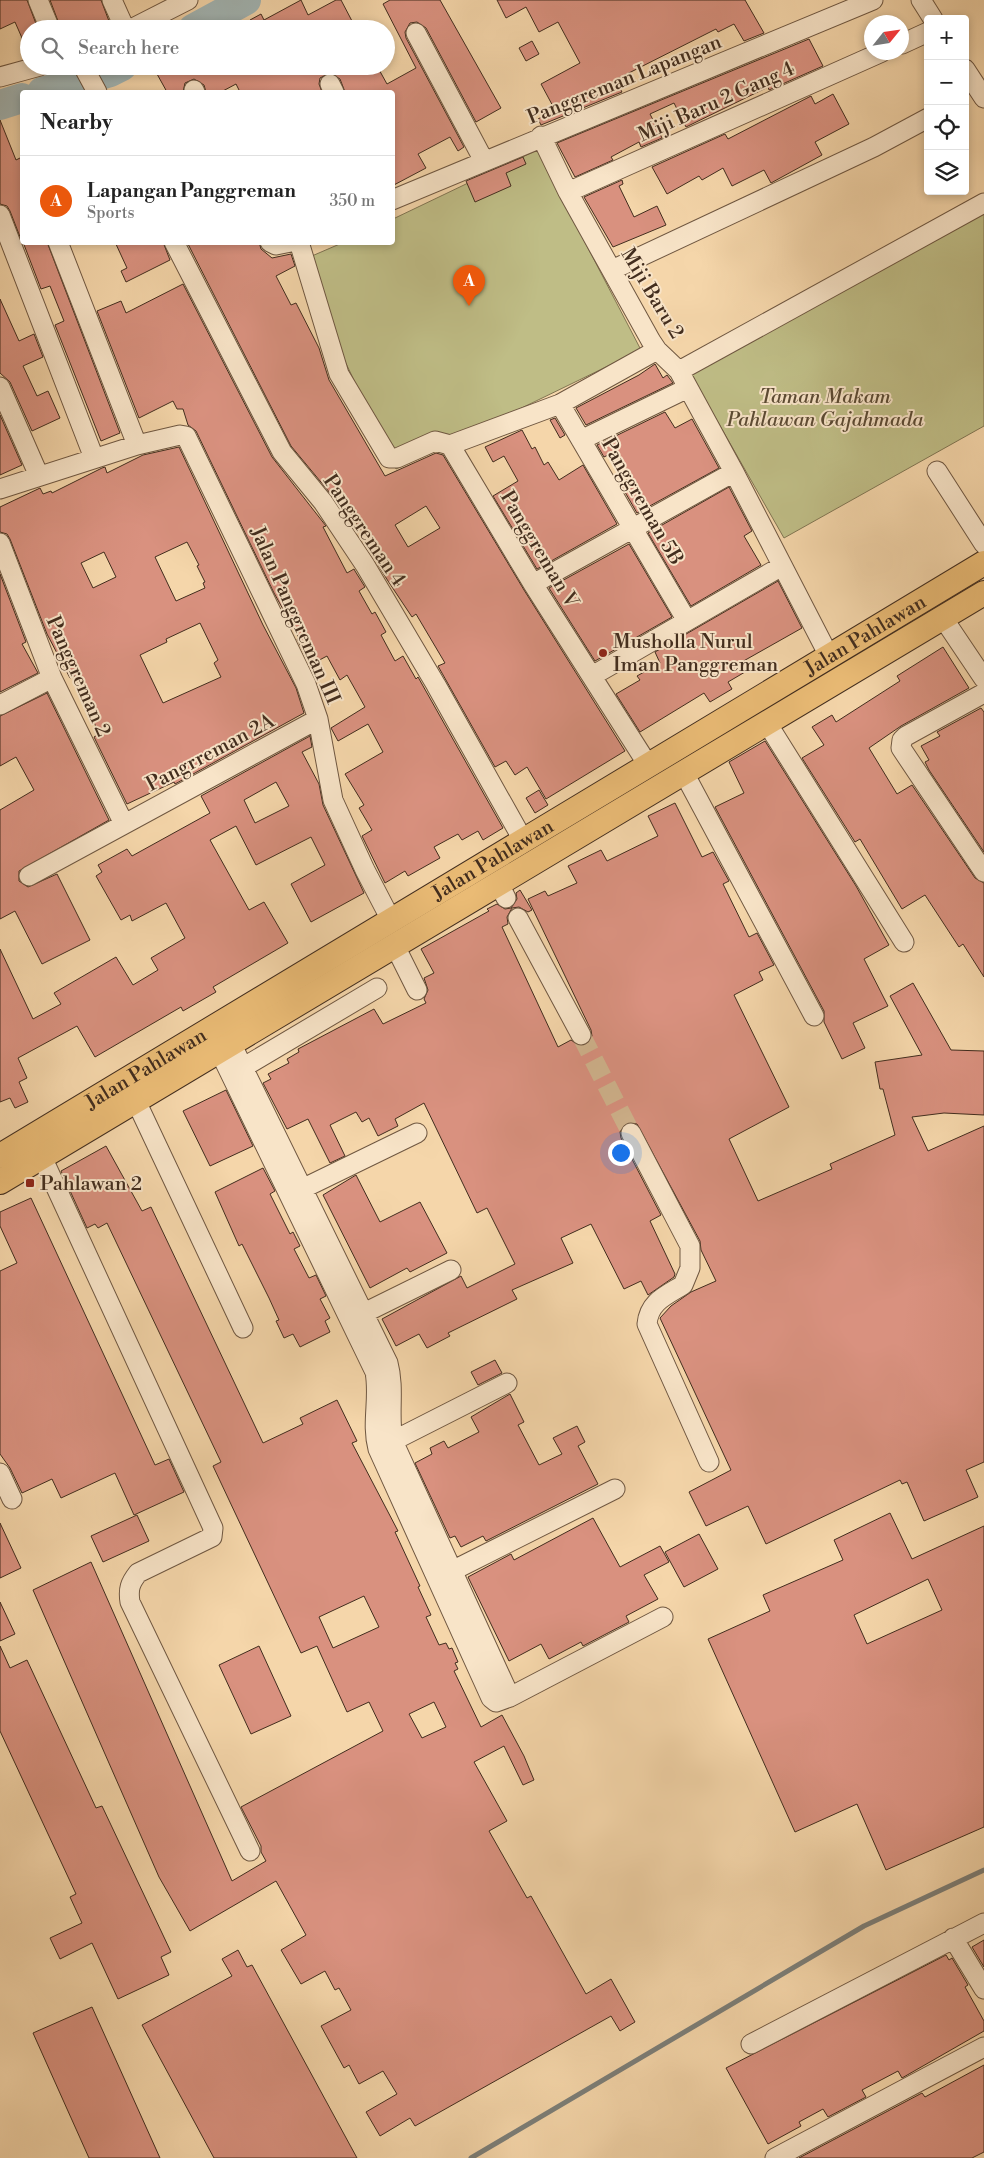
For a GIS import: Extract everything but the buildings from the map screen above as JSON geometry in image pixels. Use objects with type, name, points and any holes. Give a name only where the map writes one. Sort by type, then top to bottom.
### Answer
[{"type":"main road","name":"Jalan Pahlawan","points":[[0,1182],[11,1158],[215,1026],[984,562]]},
{"type":"main road","name":"Jalan Pahlawan","points":[[11,1158],[42,1158],[395,946],[503,891],[684,773],[945,621],[984,593]]},
{"type":"main road","points":[[488,862],[503,891]]},
{"type":"street","points":[[38,0],[46,20]]},
{"type":"street","points":[[112,0],[121,20]]},
{"type":"street","name":"Panggreman Lapangan","points":[[395,199],[541,136],[667,87],[872,0]]},
{"type":"street","points":[[922,0],[931,15]]},
{"type":"street","points":[[148,20],[185,1]]},
{"type":"street","points":[[416,33],[484,161]]},
{"type":"street","points":[[909,41],[924,34]]},
{"type":"street","name":"Miji Baru 2 Gang 4","points":[[568,192],[864,60]]},
{"type":"street","points":[[0,77],[20,72]]},
{"type":"street","points":[[88,75],[96,90]]},
{"type":"street","points":[[969,79],[976,96]]},
{"type":"street","points":[[612,270],[874,146],[924,120]]},
{"type":"street","name":"Miji Baru 2","points":[[541,136],[568,192],[657,350],[679,371],[734,472],[829,656]]},
{"type":"street","points":[[679,371],[984,203]]},
{"type":"street","points":[[0,214],[94,458]]},
{"type":"street","points":[[59,245],[137,445]]},
{"type":"street","name":"Panggreman 4","points":[[176,245],[282,452],[323,502],[365,565],[436,685],[523,840]]},
{"type":"street","points":[[301,245],[339,374],[389,458],[397,458],[434,441],[450,445],[560,404],[657,350]]},
{"type":"street","points":[[0,387],[39,476]]},
{"type":"street","points":[[581,440],[688,388]]},
{"type":"street","name":"Panggreman 5B","points":[[560,404],[687,621]]},
{"type":"street","name":"Jalan Panggreman III","points":[[0,489],[137,445],[180,435],[188,439],[306,684],[318,719],[333,800],[365,870],[391,920]]},
{"type":"street","name":"Panggreman V","points":[[450,445],[533,584],[648,765]]},
{"type":"street","points":[[937,471],[984,544]]},
{"type":"street","points":[[533,584],[734,472]]},
{"type":"street","name":"Panggreman 2","points":[[0,543],[52,678],[124,824]]},
{"type":"street","points":[[592,676],[782,566]]},
{"type":"street","points":[[945,621],[984,679]]},
{"type":"street","points":[[0,705],[52,678]]},
{"type":"street","points":[[984,694],[906,736],[902,740],[901,748],[984,872]]},
{"type":"street","name":"Pangrreman 2A","points":[[29,876],[318,719]]},
{"type":"street","points":[[767,723],[904,942]]},
{"type":"street","points":[[684,773],[814,1016]]},
{"type":"street","points":[[518,918],[581,1035]]},
{"type":"street","points":[[395,946],[417,990]]},
{"type":"street","points":[[244,1067],[377,988]]},
{"type":"street","points":[[215,1026],[375,1372],[377,1384],[374,1430],[386,1445],[452,1571],[510,1698]]},
{"type":"street","points":[[226,1047],[244,1067],[388,1363],[391,1374],[390,1422],[386,1445],[491,1698],[496,1702],[510,1698],[663,1617]]},
{"type":"street","points":[[136,1101],[243,1328]]},
{"type":"street","points":[[631,1132],[690,1246],[690,1268],[686,1280],[683,1285],[653,1305],[648,1314],[647,1324],[709,1462]]},
{"type":"street","points":[[304,1188],[416,1134]]},
{"type":"street","points":[[42,1158],[213,1528],[212,1537],[138,1573],[130,1583],[130,1602],[250,1851]]},
{"type":"street","points":[[364,1313],[451,1270]]},
{"type":"street","points":[[386,1445],[507,1383]]},
{"type":"street","points":[[0,1474],[12,1498]]},
{"type":"street","points":[[452,1571],[614,1489]]},
{"type":"street","points":[[751,2044],[984,1923]]},
{"type":"street","points":[[953,1938],[984,1989]]},
{"type":"street","points":[[775,2158],[984,2047]]},
{"type":"green space","points":[[537,150],[641,350],[396,469],[298,262],[337,245],[395,245],[395,218]]},
{"type":"green space","name":"Taman Makam Pahlawan Gajahmada","points":[[984,212],[984,426],[784,538],[691,375]]},
{"type":"waterway","points":[[209,20],[246,0]]},
{"type":"waterway","points":[[49,90],[100,75]]},
{"type":"waterway","points":[[0,105],[20,99]]},
{"type":"waterway","points":[[471,2158],[864,1926],[984,1870]]},
{"type":"tunnel","points":[[581,1035],[631,1133]]},
{"type":"place","name":"Lapangan Panggreman","points":[[469,306]]},
{"type":"place","name":"Musholla Nurul Iman Panggreman","points":[[603,653]]},
{"type":"place","name":"Pahlawan 2","points":[[30,1183]]}]
